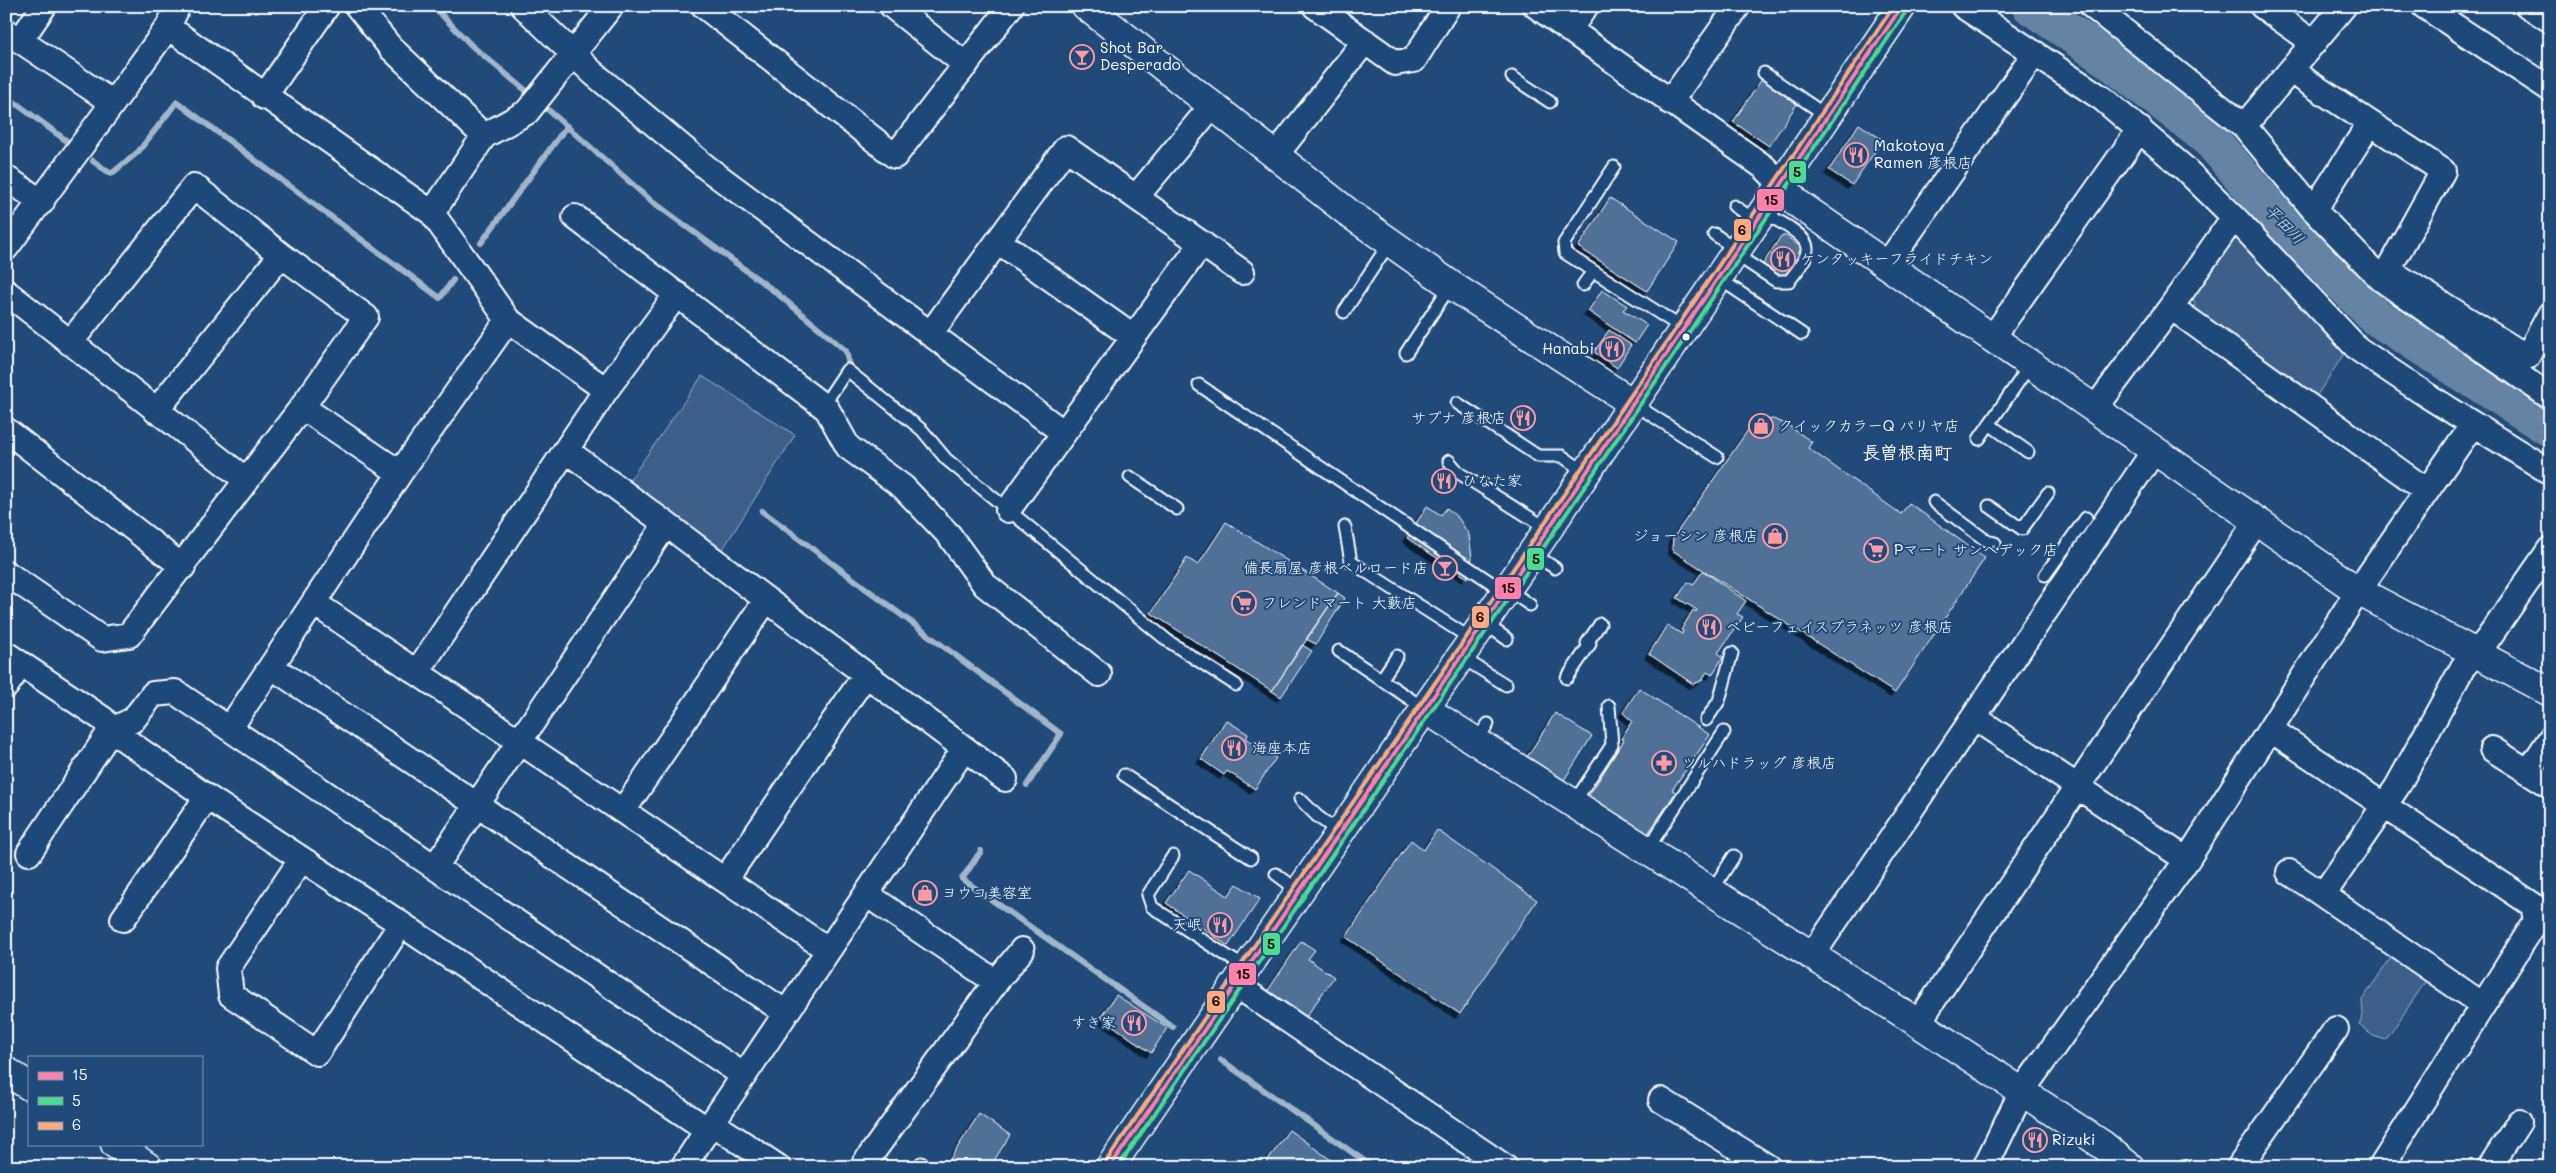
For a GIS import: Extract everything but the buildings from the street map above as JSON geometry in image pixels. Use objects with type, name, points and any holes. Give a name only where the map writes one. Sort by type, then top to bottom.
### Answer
[{"type":"street","points":[[44,6],[13,36],[113,103]]},
{"type":"street","points":[[6,248],[42,202],[168,27],[178,6]]},
{"type":"street","points":[[264,97],[327,6]]},
{"type":"street","points":[[357,6],[391,48],[484,136]]},
{"type":"street","points":[[523,6],[574,54],[707,168],[1064,433]]},
{"type":"street","points":[[432,213],[484,136],[527,112],[611,6]]},
{"type":"street","points":[[704,6],[895,156],[1011,6]]},
{"type":"street","points":[[892,6],[966,65]]},
{"type":"street","points":[[1086,6],[1211,107],[1390,242],[1451,285],[1634,404]]},
{"type":"street","points":[[1315,6],[1395,64],[1414,60],[1448,6]]},
{"type":"street","points":[[1550,19],[1586,6]]},
{"type":"street","points":[[1670,102],[1738,6]]},
{"type":"street","points":[[1110,1167],[1634,404],[1902,6]]},
{"type":"street","points":[[1962,6],[2103,99],[2184,168],[2234,217],[2358,349],[2550,472]]},
{"type":"street","points":[[2092,6],[2244,126],[2314,210],[2381,280],[2550,397]]},
{"type":"street","points":[[2262,6],[2314,43]]},
{"type":"street","points":[[2244,126],[2291,72],[2344,6]]},
{"type":"street","points":[[2424,6],[2550,89]]},
{"type":"street","points":[[2528,6],[2550,20]]},
{"type":"street","points":[[1550,19],[1586,48],[1670,102],[1718,127],[1764,167],[1798,203],[1886,266],[2358,591],[2550,692]]},
{"type":"street","points":[[168,27],[264,97],[432,213],[508,320],[606,390]]},
{"type":"street","points":[[1275,156],[1365,41]]},
{"type":"street","points":[[1886,266],[2035,53]]},
{"type":"street","points":[[2291,72],[2443,171],[2388,270],[2527,357],[2550,314]]},
{"type":"street","points":[[1136,197],[1211,107]]},
{"type":"street","points":[[2314,210],[2370,122]]},
{"type":"street","points":[[1993,338],[2140,130]]},
{"type":"street","points":[[930,334],[1066,148],[1242,272]]},
{"type":"street","points":[[6,178],[42,202]]},
{"type":"street","points":[[6,573],[102,638],[129,635],[183,567],[302,407],[366,317],[281,255],[194,186],[70,343]]},
{"type":"street","points":[[575,217],[823,406],[848,446],[903,487],[949,535],[986,585],[1099,673]]},
{"type":"street","points":[[2094,410],[2171,307],[2234,217]]},
{"type":"street","points":[[998,241],[1133,338]]},
{"type":"street","points":[[1008,510],[1202,243]]},
{"type":"street","points":[[156,411],[281,255]]},
{"type":"street","points":[[6,292],[246,480]]},
{"type":"street","points":[[417,672],[567,451],[606,390],[677,294]]},
{"type":"street","points":[[2171,307],[2427,491]]},
{"type":"street","points":[[230,728],[400,472],[508,320]]},
{"type":"street","points":[[302,407],[400,472]]},
{"type":"street","points":[[1985,1167],[2022,1091],[2186,860],[2358,591],[2473,424]]},
{"type":"street","points":[[6,430],[183,567]]},
{"type":"street","points":[[567,451],[1005,779]]},
{"type":"street","points":[[1811,957],[1975,718],[2154,451]]},
{"type":"street","points":[[1918,1023],[2256,522]]},
{"type":"street","points":[[435,867],[666,524]]},
{"type":"street","points":[[2323,895],[2397,787],[2463,667],[2474,652],[2487,640],[2550,549]]},
{"type":"street","points":[[623,811],[766,600]]},
{"type":"street","points":[[314,603],[827,949]]},
{"type":"street","points":[[6,686],[14,659],[103,720],[111,730],[301,860],[710,1127],[778,1167]]},
{"type":"street","points":[[272,667],[785,1012]]},
{"type":"street","points":[[725,880],[866,674]]},
{"type":"street","points":[[28,853],[111,730],[133,720],[153,694],[175,692],[743,1075]]},
{"type":"street","points":[[1425,709],[1482,732],[1573,804],[1811,957],[1918,1023],[2103,1145],[2130,1167]]},
{"type":"street","points":[[1975,718],[2186,860]]},
{"type":"street","points":[[2270,730],[2385,804],[2533,905],[2536,921],[2381,1167]]},
{"type":"street","points":[[2529,771],[2550,739]]},
{"type":"street","points":[[683,1167],[827,949],[964,749]]},
{"type":"street","points":[[2492,749],[2550,785]]},
{"type":"street","points":[[123,919],[207,797]]},
{"type":"street","points":[[301,860],[228,968],[231,995],[317,1053],[401,924]]},
{"type":"street","points":[[2289,872],[2483,1004]]},
{"type":"street","points":[[866,894],[996,982]]},
{"type":"street","points":[[862,1167],[937,1072],[996,982],[1022,950]]},
{"type":"street","points":[[1241,977],[1505,1167]]},
{"type":"street","points":[[2239,1167],[2336,1029]]},
{"type":"street","points":[[6,1071],[28,1085]]},
{"type":"street","points":[[1661,1100],[1768,1167]]},
{"type":"street","points":[[2490,1167],[2519,1122]]},
{"type":"street","points":[[118,1146],[148,1167]]},
{"type":"lane","points":[[1764,73],[1827,116]]},
{"type":"lane","points":[[1512,77],[1550,102]]},
{"type":"lane","points":[[1614,167],[1564,243],[1565,254],[1684,329]]},
{"type":"lane","points":[[1714,234],[1776,281],[1790,280],[1805,259],[1808,248],[1804,238],[1734,206]]},
{"type":"lane","points":[[1344,312],[1390,242]]},
{"type":"lane","points":[[1583,285],[1593,271]]},
{"type":"lane","points":[[1718,278],[1802,334]]},
{"type":"lane","points":[[1406,353],[1451,285]]},
{"type":"lane","points":[[1979,439],[2030,364]]},
{"type":"lane","points":[[823,406],[847,370],[922,430],[946,459],[1168,641],[1236,685]]},
{"type":"lane","points":[[1198,385],[1506,591],[1530,605]]},
{"type":"lane","points":[[1456,403],[1538,456],[1562,456],[1586,473]]},
{"type":"lane","points":[[1634,404],[1717,457]]},
{"type":"lane","points":[[1989,424],[2028,452]]},
{"type":"lane","points":[[1449,462],[1459,473],[1548,529]]},
{"type":"lane","points":[[1130,477],[1177,509]]},
{"type":"lane","points":[[1989,506],[2022,529],[2048,493]]},
{"type":"lane","points":[[1934,502],[1987,541],[1995,543]]},
{"type":"lane","points":[[2045,575],[2086,518]]},
{"type":"lane","points":[[1346,527],[1351,562],[1472,640],[1506,685]]},
{"type":"lane","points":[[1532,553],[1555,568]]},
{"type":"lane","points":[[1567,678],[1600,624]]},
{"type":"lane","points":[[1472,640],[1507,639]]},
{"type":"lane","points":[[1339,651],[1425,709]]},
{"type":"lane","points":[[1706,720],[1719,701],[1732,653]]},
{"type":"lane","points":[[1381,680],[1397,656]]},
{"type":"lane","points":[[1573,804],[1612,745],[1609,706]]},
{"type":"lane","points":[[1646,851],[1724,732]]},
{"type":"lane","points":[[1124,775],[1252,858]]},
{"type":"lane","points":[[1300,799],[1317,816],[1340,833]]},
{"type":"lane","points":[[1173,856],[1148,895],[1152,907],[1241,977]]},
{"type":"lane","points":[[1711,892],[1734,856]]},
{"type":"lane","points":[[1276,874],[1300,892]]},
{"type":"shaded area","points":[[2232,235],[2239,235],[2349,346],[2316,397],[2196,309],[2192,293]]},
{"type":"shaded area","points":[[702,376],[795,435],[721,552],[629,481]]},
{"type":"shaded area","points":[[2392,956],[2426,981],[2386,1040],[2373,1036],[2359,1025],[2363,1015],[2362,1000]]},
{"type":"waterway","points":[[433,6],[472,46],[529,93]]},
{"type":"waterway","name":"平田川","points":[[2031,6],[2108,59],[2210,139],[2270,209],[2376,317],[2550,428]]},
{"type":"waterway","points":[[6,96],[71,144]]},
{"type":"waterway","points":[[93,161],[111,174],[138,152],[177,102],[440,298],[453,280]]},
{"type":"waterway","points":[[545,107],[649,199],[774,291],[825,333],[846,351],[849,365]]},
{"type":"waterway","points":[[481,243],[567,126]]},
{"type":"waterway","points":[[762,511],[1061,734],[1027,785]]},
{"type":"waterway","points":[[981,851],[962,879],[1173,1027]]},
{"type":"waterway","points":[[1221,1060],[1373,1167]]},
{"type":"transit line","name":"6","points":[[1105,1163],[1527,549],[1894,6]]},
{"type":"transit line","name":"15","points":[[1110,1167],[1532,553],[1902,6]]},
{"type":"transit line","name":"5","points":[[1118,1167],[1537,557],[1907,10]]},
{"type":"place","name":"Shot Bar Desperado","points":[[1082,57]]},
{"type":"place","name":"Makotoya Ramen 彦根店","points":[[1856,155]]},
{"type":"place","name":"ケンタッキーフライドチキン","points":[[1783,259]]},
{"type":"place","name":"Hanabi","points":[[1612,349]]},
{"type":"place","name":"サプナ 彦根店","points":[[1523,418]]},
{"type":"place","name":"クイックカラーQ パリヤ店","points":[[1761,426]]},
{"type":"place","name":"ひなた家","points":[[1444,481]]},
{"type":"place","name":"ジョーシン 彦根店","points":[[1775,536]]},
{"type":"place","name":"Pマート サンペデック店","points":[[1876,550]]},
{"type":"place","name":"備長扇屋 彦根ベルロード店","points":[[1445,568]]},
{"type":"place","name":"フレンドマート 大藪店","points":[[1244,603]]},
{"type":"place","name":"ベビーフェイスプラネッツ 彦根店","points":[[1709,627]]},
{"type":"place","name":"海座本店","points":[[1234,748]]},
{"type":"place","name":"ツルハドラッグ 彦根店","points":[[1664,763]]},
{"type":"place","name":"ヨウコ美容室","points":[[925,893]]},
{"type":"place","name":"天岷","points":[[1220,925]]},
{"type":"place","name":"すき家","points":[[1134,1023]]},
{"type":"place","name":"Rizuki","points":[[2035,1140]]},
{"type":"district","name":"長曽根南町","points":[[1907,453]]}]
